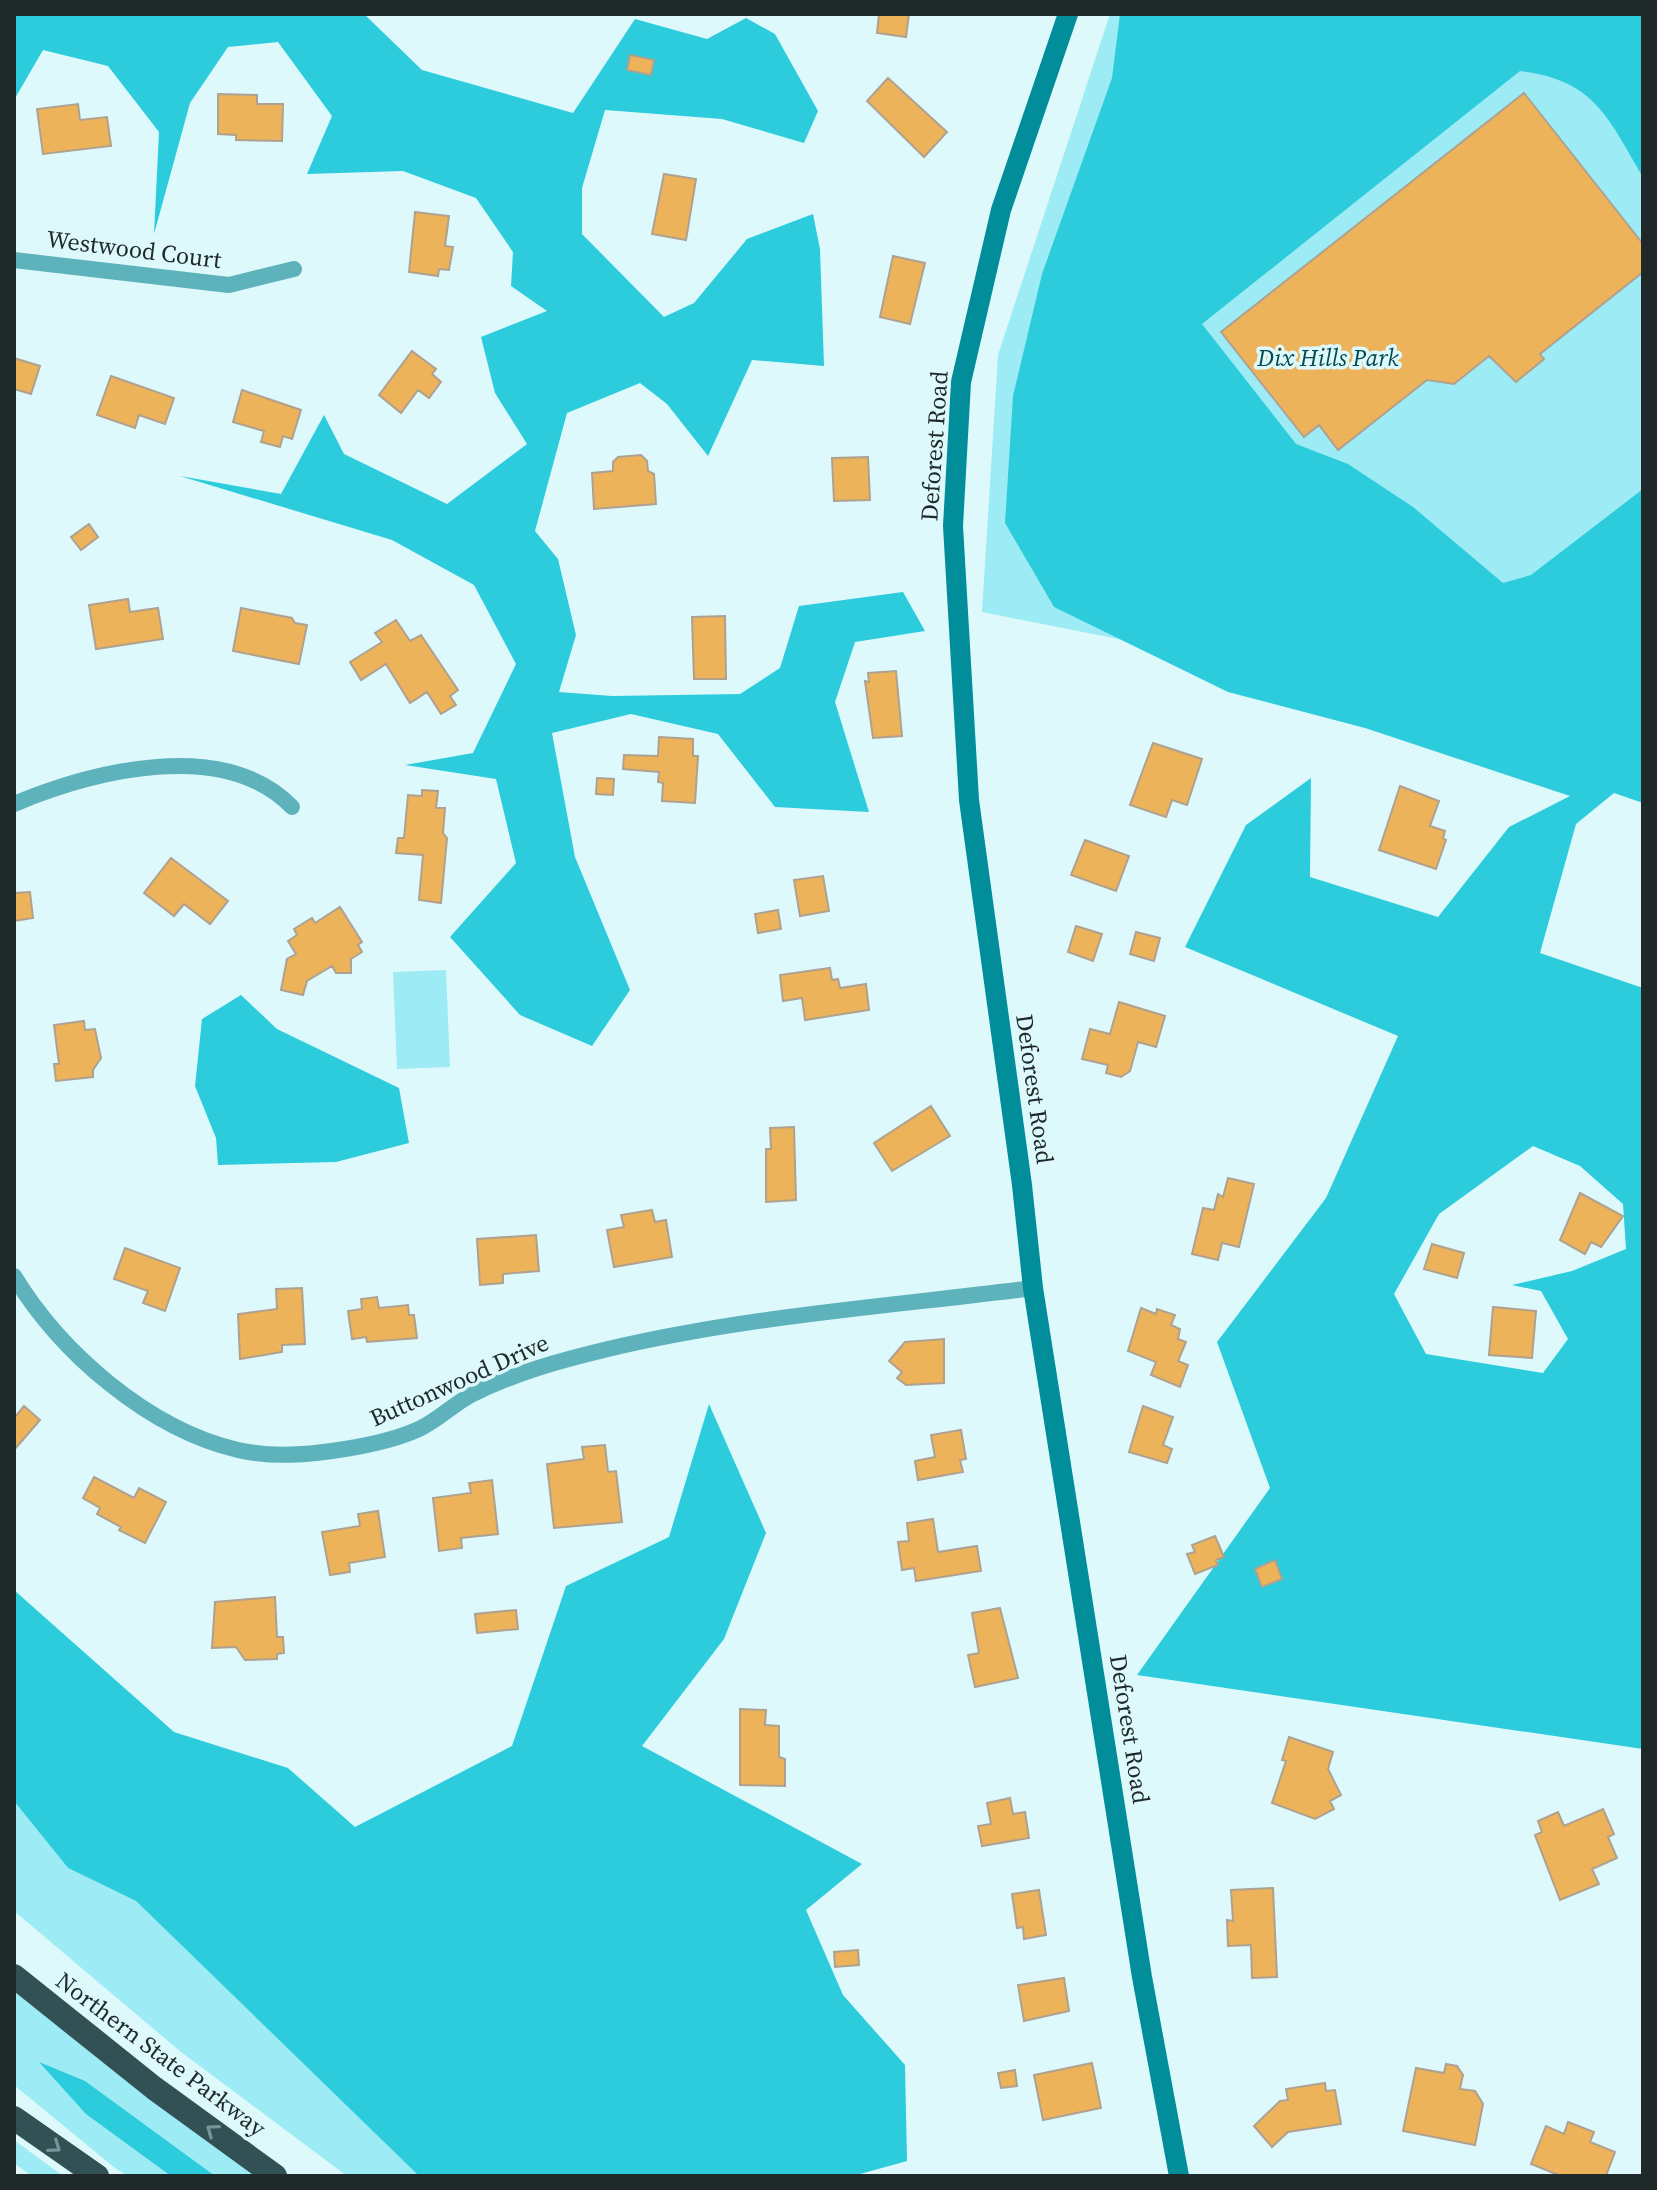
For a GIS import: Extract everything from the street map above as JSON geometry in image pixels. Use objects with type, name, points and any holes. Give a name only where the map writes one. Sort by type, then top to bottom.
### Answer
[{"type":"highway","name":"Northern State Parkway","points":[[14,1976],[154,2088],[275,2176]]},
{"type":"highway","points":[[14,2118],[97,2176]]},
{"type":"street","name":"Deforest Road","points":[[1068,14],[1001,210],[965,366],[953,526],[969,800],[1022,1185],[1033,1288],[1140,1964],[1179,2176]]},
{"type":"street","name":"Westwood Court","points":[[14,260],[229,285],[294,269]]},
{"type":"street","points":[[14,804],[77,780],[132,768],[187,768],[234,772],[277,792],[292,807]]},
{"type":"street","name":"Buttonwood Drive","points":[[14,1276],[46,1324],[89,1366],[136,1404],[189,1431],[236,1449],[280,1456],[369,1445],[420,1428],[471,1396],[519,1376],[562,1360],[624,1345],[738,1325],[1033,1288]]},
{"type":"green space","name":"Dix Hills Park","points":[[1110,14],[1643,14],[1643,743],[982,612],[998,355]]},
{"type":"green space","points":[[446,970],[450,1067],[397,1069],[393,972]]},
{"type":"green space","points":[[14,1801],[68,1868],[136,1901],[419,2176],[347,2176],[181,2052],[14,1911]]},
{"type":"green space","points":[[14,1986],[259,2176],[128,2176],[115,2168],[14,2085]]},
{"type":"green space","points":[[14,2140],[63,2176],[32,2176],[14,2163]]},
{"type":"shaded area","points":[[14,14],[364,14],[422,70],[573,113],[635,19],[707,39],[746,18],[775,34],[818,111],[804,143],[722,119],[605,110],[582,188],[582,234],[664,317],[694,303],[747,239],[813,214],[820,249],[824,366],[752,360],[708,456],[667,404],[640,383],[567,413],[535,531],[558,559],[576,635],[559,692],[612,696],[740,694],[780,668],[799,606],[903,592],[925,631],[855,642],[835,702],[869,812],[775,807],[718,734],[631,714],[552,733],[575,857],[630,990],[592,1046],[520,1015],[450,937],[516,863],[496,779],[405,765],[473,753],[516,664],[474,585],[392,540],[180,476],[281,494],[324,415],[344,454],[447,504],[527,444],[495,393],[481,337],[547,311],[511,286],[513,252],[476,198],[403,171],[307,174],[332,116],[278,42],[228,47],[190,103],[154,234],[159,132],[108,66],[43,50],[14,100]]},
{"type":"shaded area","points":[[1120,14],[1643,14],[1643,177],[1608,120],[1583,93],[1566,83],[1520,71],[1202,324],[1296,444],[1348,464],[1413,507],[1503,583],[1531,575],[1643,489],[1643,803],[1614,793],[1576,824],[1540,953],[1643,988],[1643,1749],[1137,1675],[1270,1488],[1217,1342],[1326,1198],[1398,1036],[1185,947],[1246,825],[1311,778],[1310,877],[1438,917],[1509,827],[1570,796],[1365,728],[1228,692],[1054,607],[1005,523],[1013,396],[1042,274],[1112,78]],"holes":[[[1533,1146],[1580,1166],[1623,1204],[1626,1249],[1572,1271],[1512,1285],[1541,1291],[1568,1339],[1543,1373],[1426,1354],[1394,1294],[1439,1214]]]},
{"type":"shaded area","points":[[241,995],[277,1029],[399,1088],[409,1143],[336,1162],[218,1165],[216,1138],[195,1086],[202,1019]]},
{"type":"shaded area","points":[[709,1404],[766,1533],[724,1639],[642,1746],[862,1864],[806,1910],[843,1995],[905,2065],[907,2161],[853,2176],[419,2176],[136,1901],[68,1868],[14,1801],[14,1590],[174,1732],[288,1768],[355,1827],[512,1746],[566,1586],[669,1537]]},
{"type":"shaded area","points":[[39,2062],[85,2081],[215,2176],[171,2176],[86,2114]]},
{"type":"building","points":[[879,14],[909,14],[906,37],[877,33]]},
{"type":"building","points":[[630,55],[654,60],[651,75],[627,70]]},
{"type":"building","points":[[888,78],[947,132],[924,157],[867,101]]},
{"type":"building","points":[[1524,93],[1643,244],[1643,272],[1540,354],[1544,359],[1516,382],[1489,356],[1454,384],[1427,380],[1338,450],[1319,425],[1304,437],[1221,332]]},
{"type":"building","points":[[218,94],[257,95],[257,104],[283,104],[282,141],[236,140],[236,135],[218,134]]},
{"type":"building","points":[[78,104],[80,120],[107,117],[111,146],[43,154],[37,109]]},
{"type":"building","points":[[664,174],[696,179],[686,240],[652,234]]},
{"type":"building","points":[[415,212],[449,216],[445,246],[453,247],[449,270],[439,269],[438,276],[409,272]]},
{"type":"building","points":[[893,256],[925,263],[910,324],[880,317]]},
{"type":"building","points":[[412,351],[436,369],[432,374],[441,382],[429,398],[418,390],[401,413],[379,395]]},
{"type":"building","points":[[14,358],[40,366],[31,394],[14,389]]},
{"type":"building","points":[[111,376],[174,398],[165,424],[139,415],[135,428],[97,415]]},
{"type":"building","points":[[242,390],[301,410],[292,439],[283,436],[280,447],[261,442],[264,431],[233,422]]},
{"type":"building","points":[[641,455],[647,461],[648,471],[654,474],[656,504],[594,509],[592,473],[613,471],[613,462],[618,457]]},
{"type":"building","points":[[868,457],[870,500],[834,501],[832,458]]},
{"type":"building","points":[[89,524],[98,537],[81,550],[71,537]]},
{"type":"building","points":[[128,599],[130,612],[158,608],[163,639],[96,649],[89,605]]},
{"type":"building","points":[[241,608],[292,618],[295,623],[307,625],[299,664],[233,651]]},
{"type":"building","points":[[725,616],[726,679],[694,679],[692,617]]},
{"type":"building","points":[[396,620],[410,641],[421,635],[458,690],[450,696],[456,705],[441,714],[427,692],[410,703],[386,664],[361,680],[350,662],[382,642],[375,633]]},
{"type":"building","points":[[896,671],[902,736],[873,738],[865,681],[869,682],[868,673]]},
{"type":"building","points":[[659,737],[693,739],[693,756],[698,756],[695,803],[662,801],[663,783],[658,782],[659,772],[623,769],[624,755],[658,756]]},
{"type":"building","points":[[1153,743],[1202,759],[1187,805],[1172,800],[1166,817],[1130,805]]},
{"type":"building","points":[[597,778],[614,779],[613,795],[596,794]]},
{"type":"building","points":[[1400,786],[1439,801],[1430,826],[1445,831],[1443,838],[1446,840],[1436,869],[1379,850]]},
{"type":"building","points":[[422,790],[438,791],[436,808],[445,808],[443,833],[447,838],[441,903],[419,900],[423,855],[396,853],[398,838],[404,838],[408,795],[422,796]]},
{"type":"building","points":[[1085,840],[1129,856],[1116,891],[1071,875]]},
{"type":"building","points":[[171,858],[228,901],[210,924],[184,904],[174,916],[144,893]]},
{"type":"building","points":[[823,876],[829,911],[800,916],[794,880]]},
{"type":"building","points":[[30,892],[33,918],[14,921],[14,893]]},
{"type":"building","points":[[340,907],[362,942],[358,945],[362,952],[351,959],[351,973],[336,973],[332,966],[307,981],[303,995],[281,990],[287,959],[296,954],[288,941],[297,935],[294,929],[312,918],[315,923]]},
{"type":"building","points":[[778,910],[781,929],[758,933],[755,914]]},
{"type":"building","points":[[1076,926],[1102,934],[1093,961],[1068,952]]},
{"type":"building","points":[[1136,932],[1160,938],[1154,961],[1130,954]]},
{"type":"building","points":[[830,968],[832,980],[838,979],[840,988],[866,984],[869,1010],[805,1020],[802,998],[783,1001],[780,975]]},
{"type":"building","points":[[1119,1002],[1165,1016],[1156,1047],[1138,1042],[1130,1071],[1121,1077],[1106,1073],[1108,1065],[1082,1059],[1090,1029],[1110,1034]]},
{"type":"building","points":[[84,1021],[85,1030],[95,1029],[101,1058],[93,1070],[93,1077],[56,1081],[54,1064],[59,1064],[54,1025]]},
{"type":"building","points":[[931,1106],[950,1136],[892,1171],[874,1143]]},
{"type":"building","points":[[794,1127],[796,1200],[766,1202],[766,1149],[771,1149],[770,1128]]},
{"type":"building","points":[[1228,1178],[1254,1184],[1239,1247],[1222,1243],[1218,1260],[1192,1254],[1203,1208],[1214,1210],[1218,1194],[1223,1197]]},
{"type":"building","points":[[1580,1193],[1623,1216],[1601,1247],[1591,1242],[1585,1254],[1560,1240]]},
{"type":"building","points":[[652,1210],[655,1222],[666,1220],[672,1257],[614,1267],[607,1230],[624,1227],[621,1215]]},
{"type":"building","points":[[536,1235],[539,1271],[503,1274],[503,1283],[480,1285],[477,1239]]},
{"type":"building","points":[[1432,1244],[1464,1253],[1457,1278],[1424,1269]]},
{"type":"building","points":[[125,1248],[180,1268],[165,1311],[143,1303],[148,1291],[114,1279]]},
{"type":"building","points":[[302,1288],[305,1344],[282,1345],[282,1352],[240,1359],[238,1314],[277,1309],[276,1289]]},
{"type":"building","points":[[377,1297],[379,1308],[408,1305],[409,1315],[414,1315],[417,1338],[367,1342],[366,1337],[352,1339],[348,1311],[362,1309],[361,1299]]},
{"type":"building","points":[[1493,1307],[1536,1311],[1532,1358],[1489,1355]]},
{"type":"building","points":[[1141,1308],[1156,1314],[1157,1309],[1175,1315],[1171,1325],[1180,1329],[1178,1339],[1186,1342],[1178,1361],[1188,1365],[1180,1387],[1151,1375],[1156,1362],[1128,1351]]},
{"type":"building","points":[[944,1339],[944,1383],[906,1385],[897,1378],[902,1372],[889,1361],[905,1342]]},
{"type":"building","points":[[24,1406],[40,1420],[14,1450],[14,1418]]},
{"type":"building","points":[[1143,1406],[1173,1417],[1163,1445],[1172,1449],[1167,1463],[1129,1452]]},
{"type":"building","points":[[961,1430],[966,1459],[960,1460],[963,1472],[918,1480],[915,1461],[935,1457],[931,1435]]},
{"type":"building","points":[[605,1445],[608,1472],[616,1471],[622,1522],[554,1528],[547,1464],[584,1459],[582,1447]]},
{"type":"building","points":[[94,1477],[134,1498],[139,1488],[166,1502],[145,1543],[119,1530],[121,1527],[97,1514],[100,1508],[83,1498]]},
{"type":"building","points":[[492,1480],[498,1534],[461,1538],[462,1548],[439,1551],[433,1498],[471,1493],[469,1483]]},
{"type":"building","points":[[378,1511],[385,1557],[349,1563],[350,1572],[330,1575],[322,1532],[360,1526],[358,1514]]},
{"type":"building","points":[[933,1519],[938,1552],[977,1546],[981,1571],[916,1581],[914,1568],[902,1570],[898,1542],[909,1541],[907,1523]]},
{"type":"building","points":[[1215,1536],[1224,1557],[1216,1560],[1218,1565],[1195,1574],[1187,1554],[1195,1552],[1192,1545]]},
{"type":"building","points":[[1275,1560],[1282,1579],[1262,1587],[1255,1569]]},
{"type":"building","points":[[275,1597],[277,1637],[283,1637],[284,1653],[277,1654],[277,1659],[245,1660],[236,1647],[212,1648],[215,1602]]},
{"type":"building","points":[[1000,1608],[1018,1678],[975,1687],[968,1655],[979,1653],[972,1613]]},
{"type":"building","points":[[516,1610],[518,1629],[477,1633],[475,1614]]},
{"type":"building","points":[[740,1709],[766,1710],[765,1725],[779,1726],[779,1757],[785,1759],[785,1786],[740,1785]]},
{"type":"building","points":[[1289,1737],[1333,1752],[1328,1769],[1341,1795],[1330,1801],[1334,1809],[1315,1819],[1272,1803],[1286,1761],[1282,1760]]},
{"type":"building","points":[[1010,1798],[1013,1814],[1025,1812],[1029,1838],[982,1846],[978,1826],[991,1824],[987,1803]]},
{"type":"building","points":[[1603,1809],[1614,1834],[1608,1837],[1617,1858],[1592,1869],[1599,1884],[1560,1900],[1535,1835],[1542,1832],[1538,1821],[1558,1812],[1564,1826]]},
{"type":"building","points":[[1273,1888],[1277,1977],[1252,1978],[1251,1945],[1228,1946],[1227,1920],[1233,1921],[1231,1890]]},
{"type":"building","points":[[1039,1890],[1046,1935],[1024,1939],[1023,1927],[1017,1928],[1012,1894]]},
{"type":"building","points":[[858,1950],[859,1965],[835,1967],[834,1952]]},
{"type":"building","points":[[1064,1978],[1069,2011],[1024,2021],[1018,1985]]},
{"type":"building","points":[[1092,2063],[1101,2108],[1043,2120],[1034,2075]]},
{"type":"building","points":[[1446,2064],[1457,2066],[1463,2075],[1460,2089],[1475,2091],[1483,2104],[1475,2145],[1403,2131],[1416,2068],[1444,2073]]},
{"type":"building","points":[[1015,2070],[1017,2086],[1001,2088],[998,2073]]},
{"type":"building","points":[[1325,2083],[1326,2091],[1335,2090],[1341,2124],[1288,2132],[1272,2147],[1254,2126],[1280,2101],[1288,2100],[1286,2089]]},
{"type":"building","points":[[1568,2122],[1594,2132],[1590,2142],[1615,2152],[1606,2176],[1561,2176],[1531,2164],[1546,2126],[1564,2134]]}]
